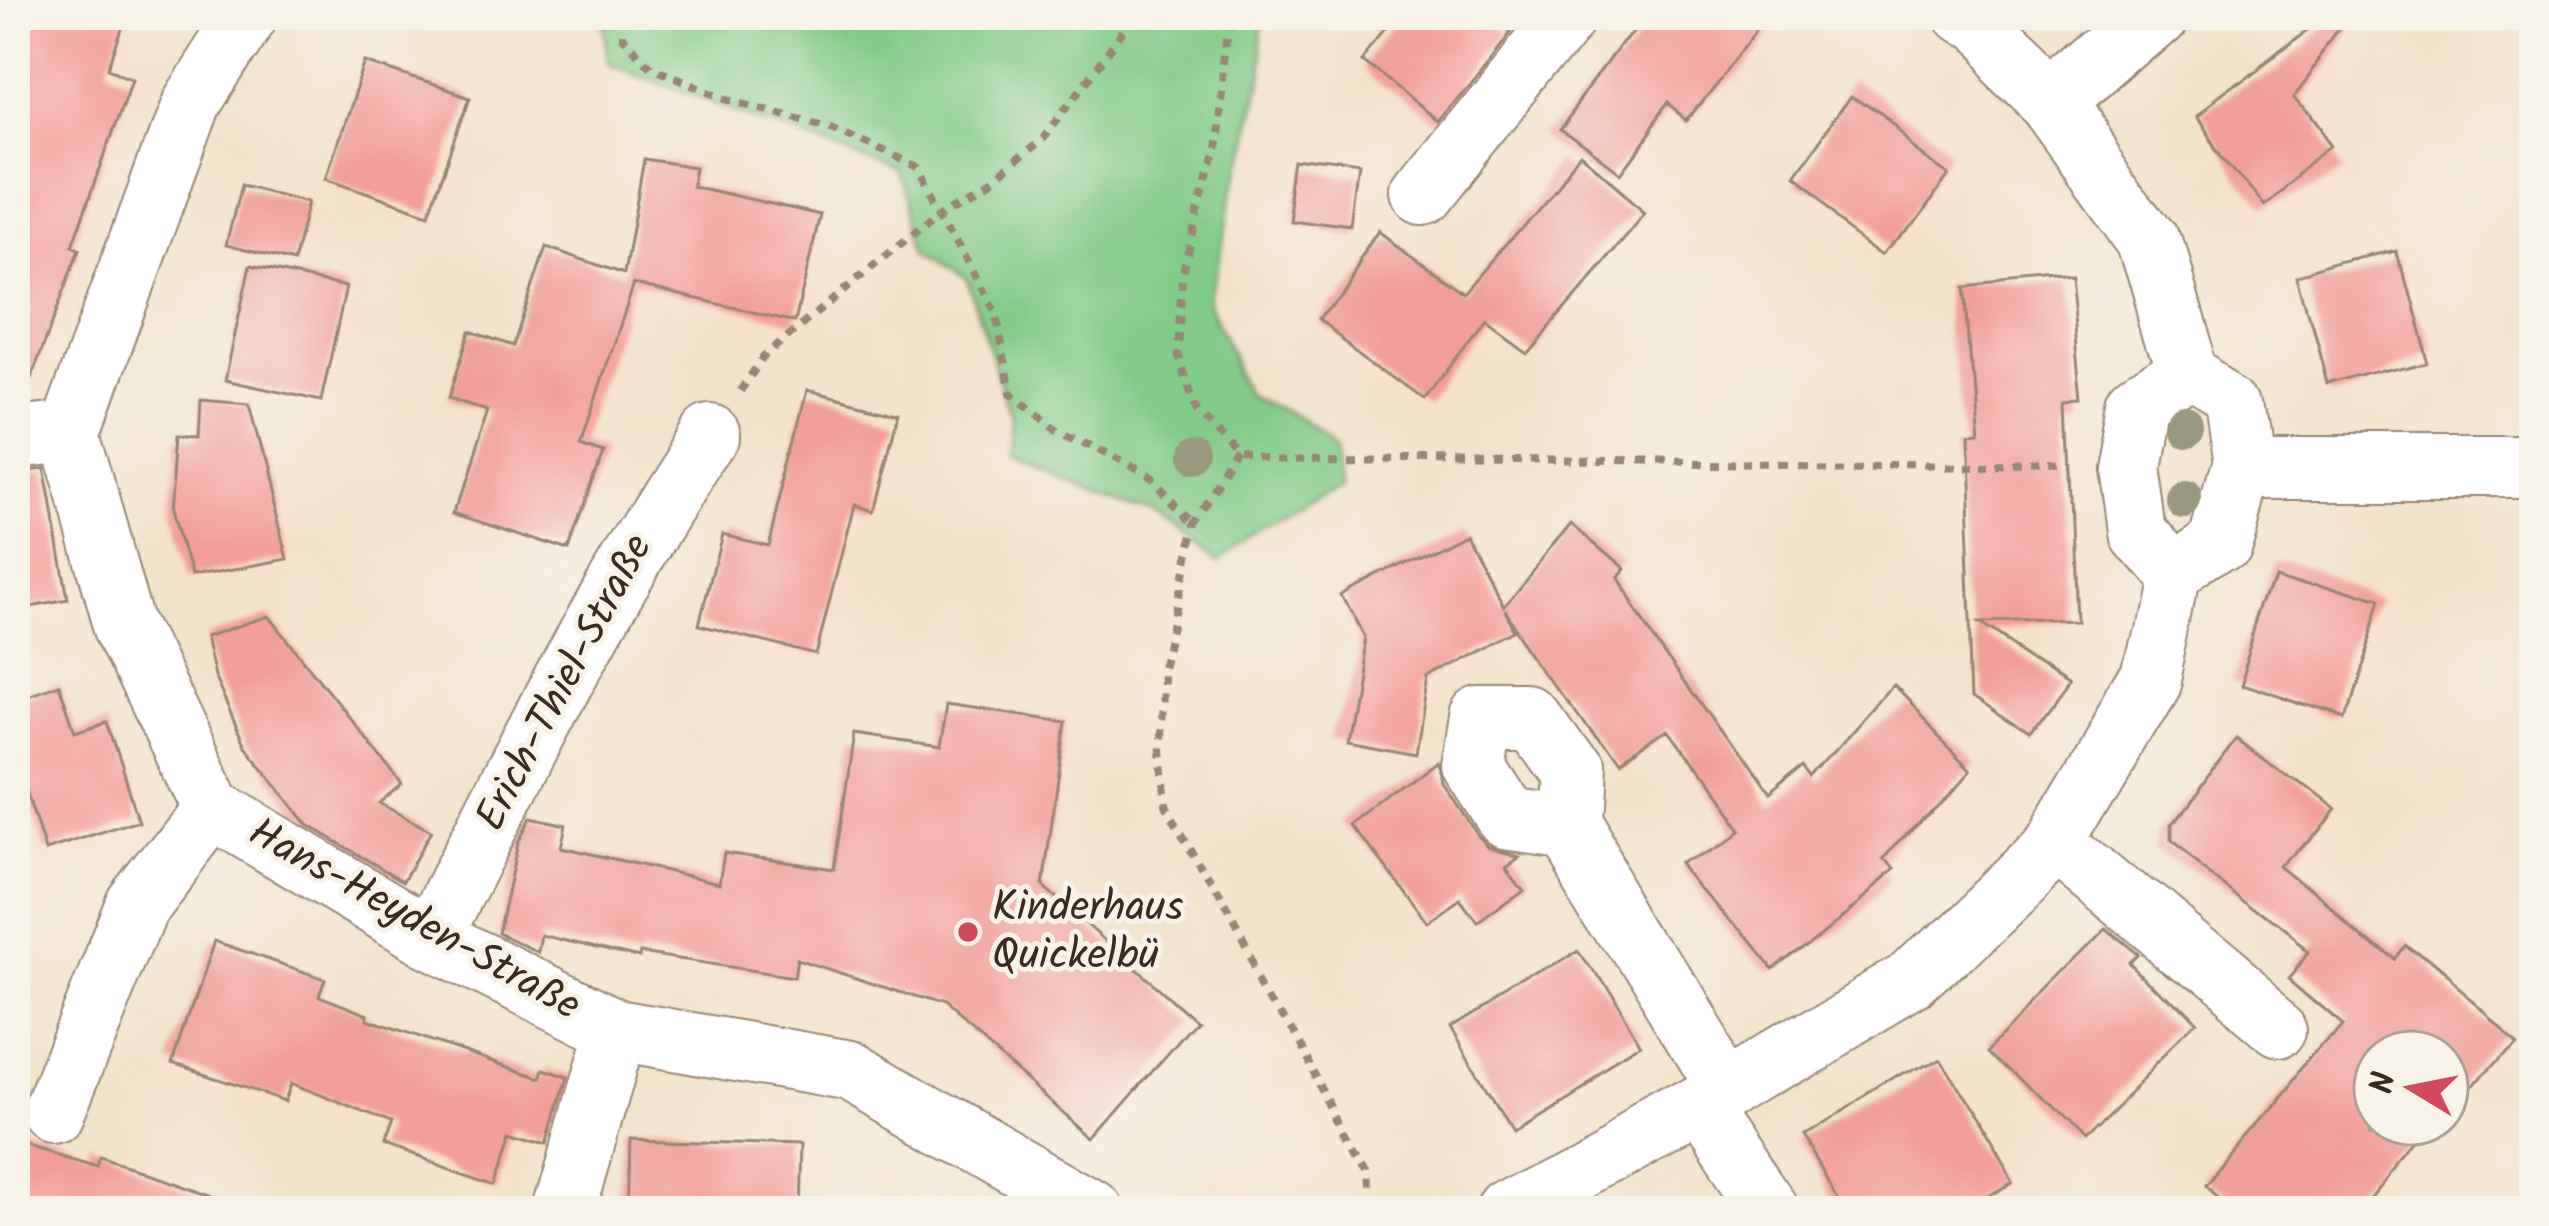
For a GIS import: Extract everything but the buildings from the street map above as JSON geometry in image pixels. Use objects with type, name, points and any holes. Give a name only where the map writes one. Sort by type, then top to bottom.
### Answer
[{"type":"street","name":"Hans-Heyden-Straße","points":[[247,15],[191,102],[42,435],[124,624],[212,808],[431,938],[616,1030],[851,1072],[1093,1211]]},
{"type":"street","points":[[1423,195],[1568,15]]},
{"type":"street","points":[[1508,1211],[1714,1099],[1911,980],[2055,841],[2151,680],[2173,575],[2220,545],[2242,468],[2232,400],[2188,375],[2148,237],[2051,103],[1954,15]]},
{"type":"street","points":[[2051,103],[2152,15]]},
{"type":"street","points":[[2173,575],[2135,530],[2126,466],[2137,407],[2188,375]]},
{"type":"street","name":"Erich-Thiel-Straße","points":[[431,938],[515,769],[645,533],[710,435]]},
{"type":"street","points":[[2242,468],[2534,468]]},
{"type":"street","name":"Hans-Heyden-Straße","points":[[53,1113],[136,905],[212,808]]},
{"type":"street","points":[[1567,825],[1714,1099],[1768,1211]]},
{"type":"street","points":[[2055,841],[2278,1028]]},
{"type":"street","name":"Hans-Heyden-Straße","points":[[565,1211],[616,1030]]},
{"type":"path","points":[[622,15],[622,37],[651,67],[732,100],[828,126],[919,167],[996,312],[1011,393],[1057,430],[1151,481],[1196,523]]},
{"type":"path","points":[[775,15],[847,28],[923,32],[1011,15]]},
{"type":"path","points":[[710,435],[764,356],[943,209],[991,181],[1043,139],[1135,15]]},
{"type":"path","points":[[1229,15],[1214,151],[1182,277],[1178,354],[1197,411],[1237,457],[2126,466]]},
{"type":"path","points":[[1237,457],[1196,523],[1162,668],[1166,805],[1369,1172],[1371,1211]]},
{"type":"green space","points":[[604,15],[1260,15],[1227,176],[1210,306],[1261,394],[1333,438],[1337,481],[1222,558],[1156,513],[1006,455],[1010,414],[967,279],[926,248],[902,174],[608,63]]},
{"type":"place","name":"Kinderhaus Quickelbü","points":[[968,932]]}]
